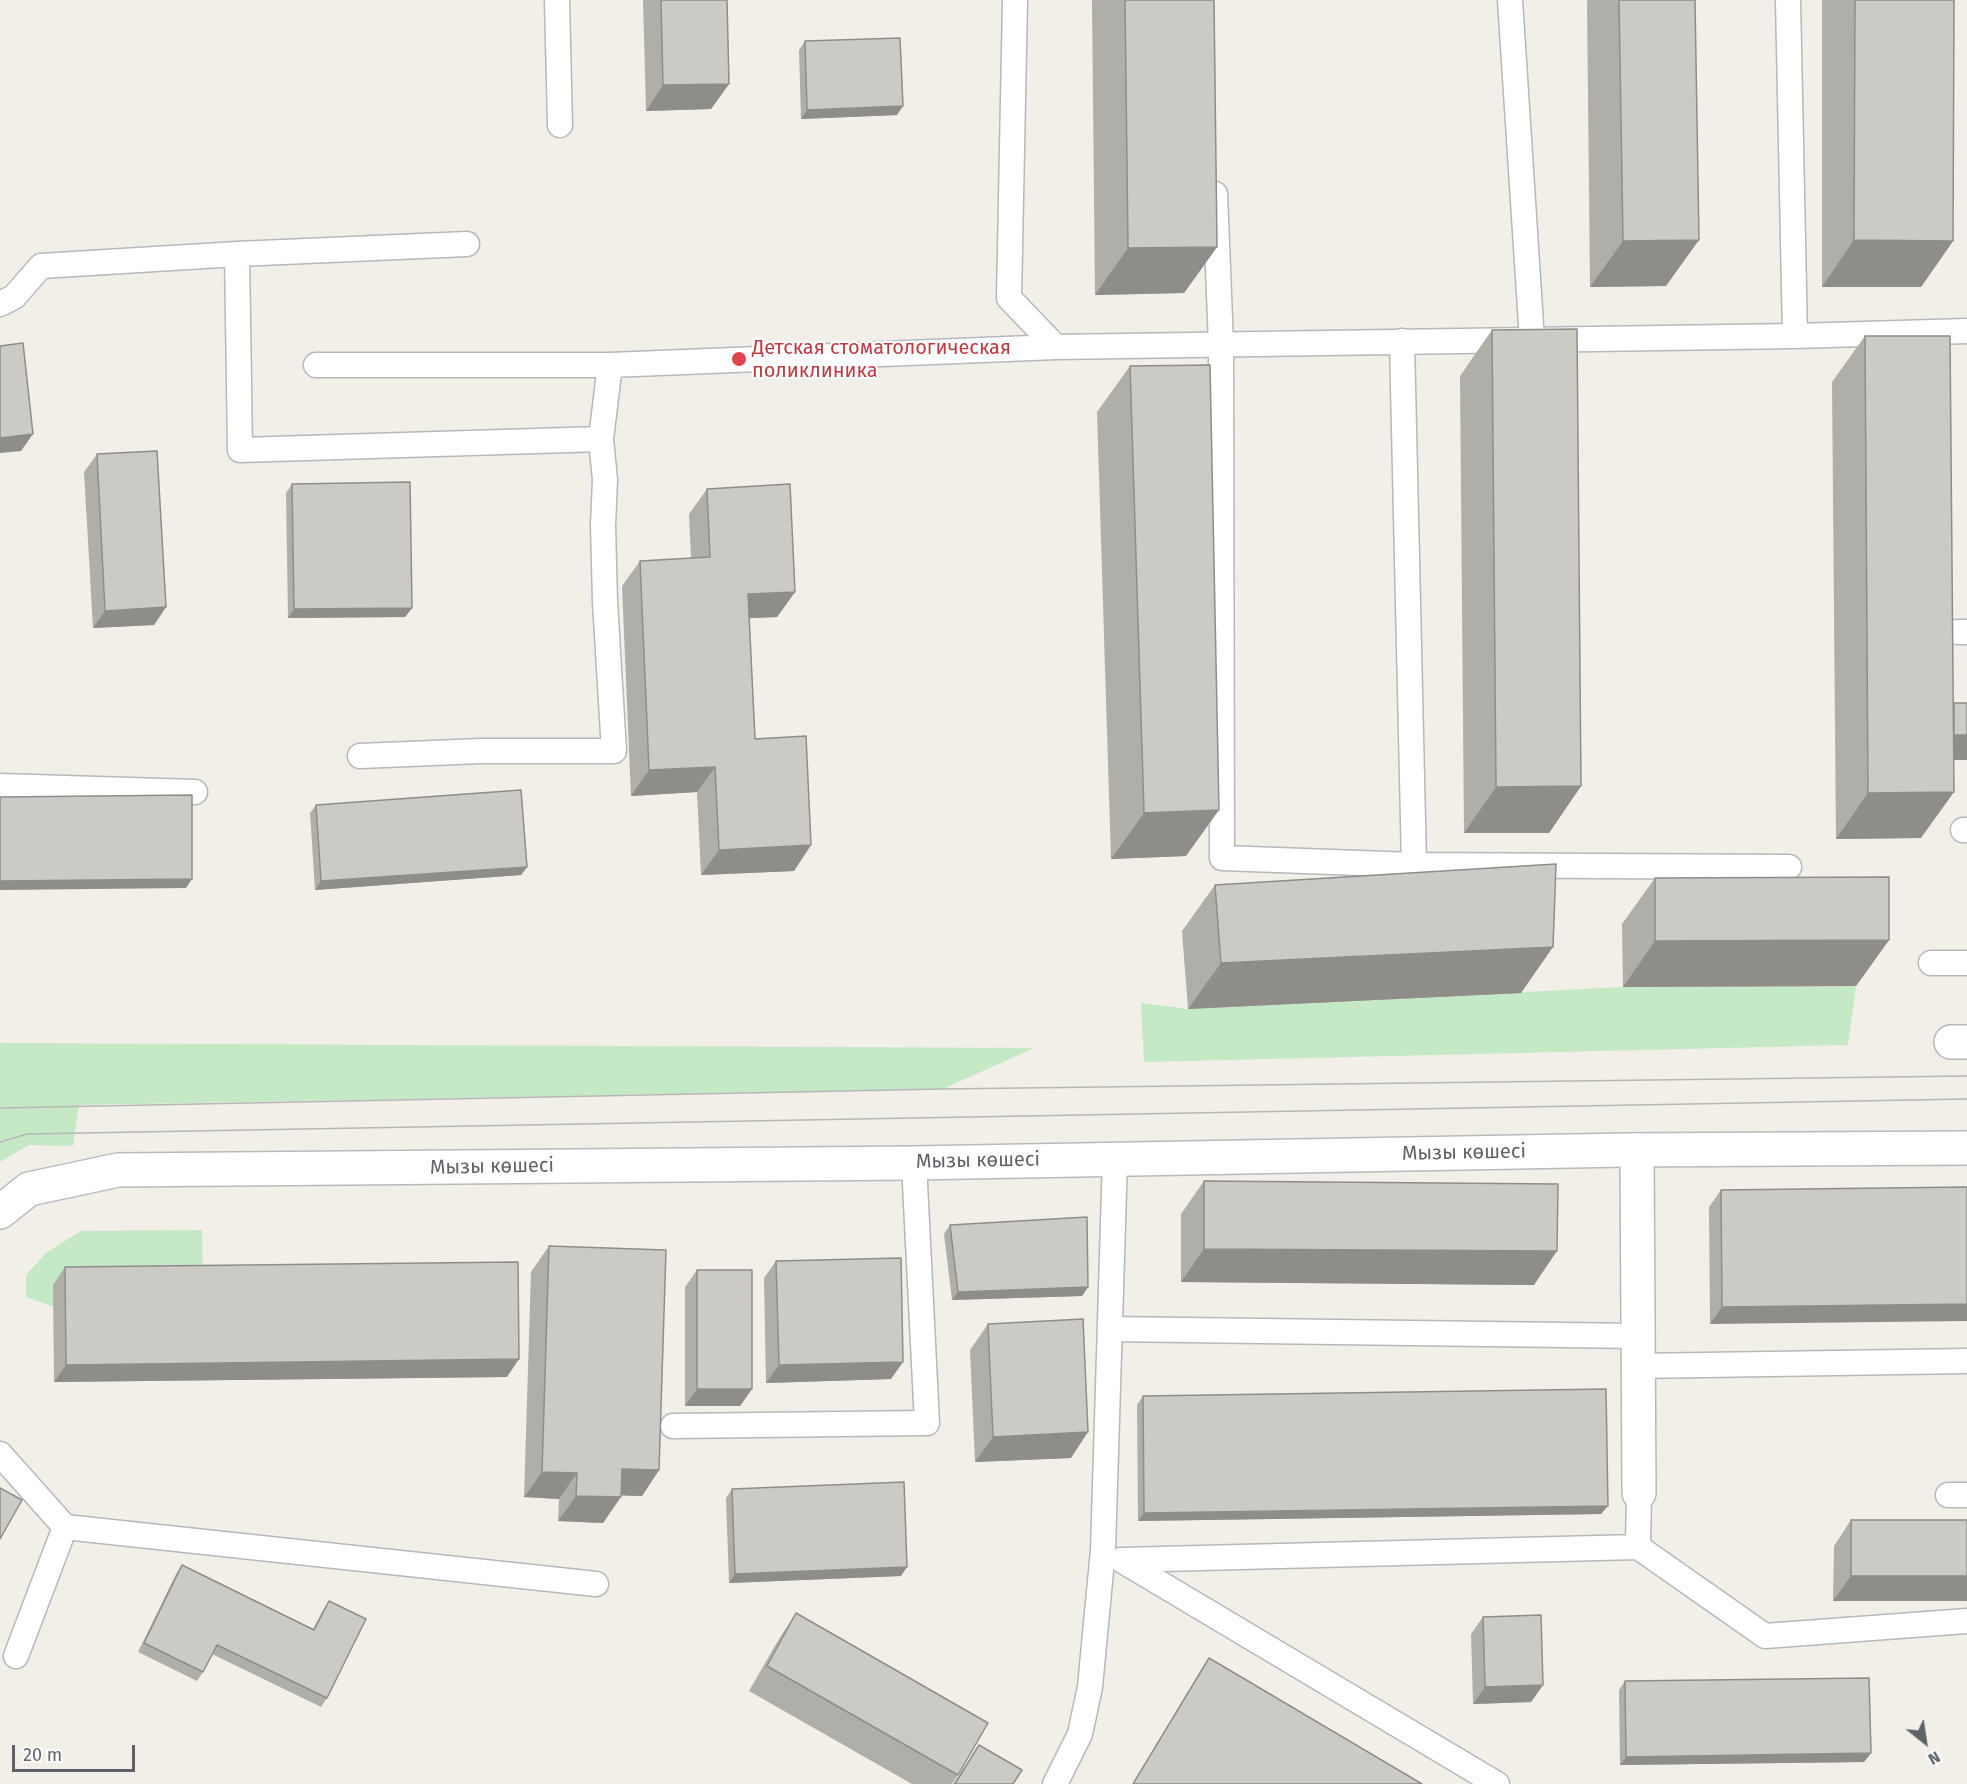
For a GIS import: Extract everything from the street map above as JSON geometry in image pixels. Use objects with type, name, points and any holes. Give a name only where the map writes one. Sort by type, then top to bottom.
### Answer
[{"type":"main road","name":"Мызы көшесі","points":[[0,1212],[29,1189],[118,1170],[914,1163],[1637,1150],[1967,1148]]},
{"type":"main road","points":[[1637,1150],[1639,1493]]},
{"type":"lane","points":[[557,0],[560,125]]},
{"type":"lane","points":[[1015,0],[1009,298],[1056,347]]},
{"type":"lane","points":[[1510,0],[1532,340]]},
{"type":"lane","points":[[1788,0],[1795,336]]},
{"type":"lane","points":[[1215,170],[1221,344],[1222,858],[1414,865],[1789,867]]},
{"type":"lane","points":[[0,304],[14,297],[41,266],[237,254],[467,244]]},
{"type":"lane","points":[[237,254],[240,450],[601,438]]},
{"type":"lane","points":[[316,365],[610,365],[1056,347],[1795,336],[1967,331]]},
{"type":"lane","points":[[1402,341],[1414,865]]},
{"type":"lane","points":[[360,756],[481,751],[614,751],[605,602],[603,525],[605,480],[601,438],[610,365]]},
{"type":"lane","points":[[0,786],[195,792]]},
{"type":"lane","points":[[1931,963],[1967,963]]},
{"type":"lane","points":[[1055,1784],[1080,1734],[1112,1555],[1110,1329],[1115,1158]]},
{"type":"lane","points":[[673,1426],[927,1423],[914,1163]]},
{"type":"lane","points":[[1110,1329],[1637,1351],[1967,1361]]},
{"type":"lane","points":[[0,1454],[65,1527],[596,1584]]},
{"type":"lane","points":[[1638,1547],[1639,1493]]},
{"type":"lane","points":[[16,1656],[65,1527]]},
{"type":"lane","points":[[1112,1555],[1638,1547],[1765,1636],[1967,1621]]},
{"type":"lane","points":[[1112,1555],[1497,1784]]},
{"type":"green space","points":[[1856,986],[1848,1045],[1144,1062],[1141,1003],[1188,1009],[1623,987]]},
{"type":"green space","points":[[0,1043],[1034,1048],[943,1089],[79,1105],[73,1146],[29,1145],[0,1162]]},
{"type":"green space","points":[[202,1230],[203,1283],[54,1285],[54,1307],[26,1297],[26,1275],[46,1253],[81,1231]]},
{"type":"building","points":[[661,0],[727,0],[729,84],[663,85]]},
{"type":"building","points":[[1125,0],[1214,0],[1217,247],[1128,248]]},
{"type":"building","points":[[1619,0],[1695,0],[1699,240],[1623,241]]},
{"type":"building","points":[[1855,0],[1954,0],[1953,241],[1854,240]]},
{"type":"building","points":[[900,38],[903,106],[807,110],[805,41]]},
{"type":"building","points":[[1577,329],[1581,786],[1496,787],[1492,330]]},
{"type":"building","points":[[1865,336],[1950,336],[1954,792],[1868,793]]},
{"type":"building","points":[[23,343],[33,434],[0,438],[0,346]]},
{"type":"building","points":[[1210,365],[1219,810],[1144,813],[1130,366]]},
{"type":"building","points":[[157,451],[166,607],[105,611],[97,454]]},
{"type":"building","points":[[410,482],[412,608],[294,609],[292,484]]},
{"type":"building","points":[[790,484],[795,592],[748,594],[755,739],[806,736],[811,845],[719,850],[715,767],[649,770],[640,561],[710,557],[707,489]]},
{"type":"building","points":[[1954,703],[1967,703],[1967,735],[1954,735]]},
{"type":"building","points":[[521,790],[527,867],[321,881],[316,805]]},
{"type":"building","points":[[192,795],[192,879],[0,881],[0,797]]},
{"type":"building","points":[[1556,864],[1553,947],[1221,963],[1215,885]]},
{"type":"building","points":[[1889,877],[1889,940],[1655,941],[1655,878]]},
{"type":"building","points":[[1204,1181],[1558,1184],[1557,1251],[1204,1249]]},
{"type":"building","points":[[1967,1187],[1967,1304],[1722,1307],[1721,1190]]},
{"type":"building","points":[[1087,1217],[1088,1287],[958,1292],[950,1225]]},
{"type":"building","points":[[549,1246],[666,1250],[659,1470],[622,1469],[621,1497],[576,1496],[577,1473],[542,1472]]},
{"type":"building","points":[[901,1258],[903,1362],[779,1365],[776,1261]]},
{"type":"building","points":[[518,1262],[519,1359],[66,1365],[65,1267]]},
{"type":"building","points":[[697,1270],[752,1270],[752,1389],[697,1389]]},
{"type":"building","points":[[1083,1319],[1088,1432],[993,1437],[988,1324]]},
{"type":"building","points":[[1606,1389],[1608,1506],[1144,1513],[1143,1396]]},
{"type":"building","points":[[904,1482],[907,1567],[735,1574],[732,1489]]},
{"type":"building","points":[[0,1488],[22,1500],[0,1539]]},
{"type":"building","points":[[1851,1520],[1967,1520],[1967,1576],[1851,1576]]},
{"type":"building","points":[[182,1565],[314,1630],[329,1601],[366,1619],[327,1698],[217,1645],[203,1672],[144,1643]]},
{"type":"building","points":[[796,1613],[988,1723],[958,1775],[767,1666]]},
{"type":"building","points":[[1541,1615],[1543,1685],[1485,1687],[1483,1617]]},
{"type":"building","points":[[1209,1658],[1422,1784],[1133,1784]]},
{"type":"building","points":[[1869,1678],[1871,1753],[1626,1757],[1625,1681]]},
{"type":"building","points":[[979,1745],[1022,1770],[1013,1784],[955,1784]]},
{"type":"tram line","points":[[0,1108],[943,1089],[1967,1076]]},
{"type":"tram line","points":[[0,1142],[27,1134],[1967,1099]]},
{"type":"place","name":"Детская стоматологическая поликлиника","points":[[739,359]]}]
